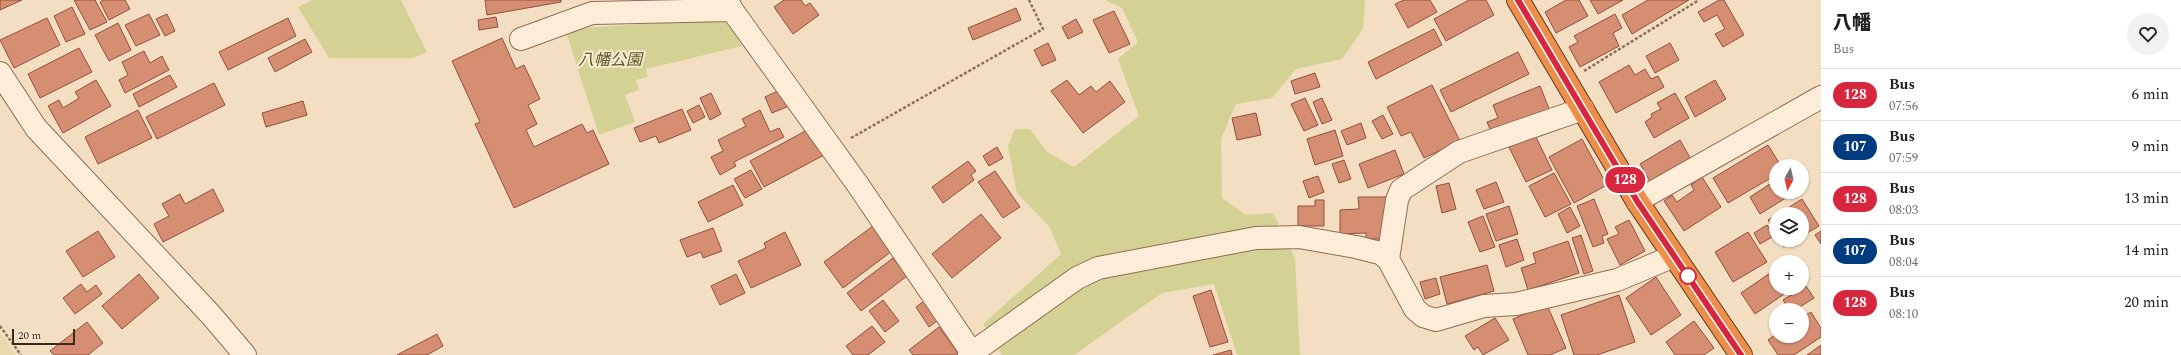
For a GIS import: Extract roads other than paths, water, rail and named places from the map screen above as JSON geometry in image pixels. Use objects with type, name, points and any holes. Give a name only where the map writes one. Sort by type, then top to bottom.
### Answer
[{"type":"highway","points":[[1518,0],[1567,80],[1637,201],[1741,355]]},
{"type":"street","points":[[521,39],[592,13],[730,5],[972,354],[1077,278],[1098,268],[1256,238],[1299,237],[1356,246],[1380,253],[1388,259],[1415,309],[1423,316],[1436,320],[1484,306],[1516,304],[1617,280],[1674,256]]},
{"type":"street","points":[[0,73],[36,128],[211,315],[245,355]]},
{"type":"street","points":[[1637,201],[1821,97]]},
{"type":"street","points":[[1388,259],[1397,200],[1401,190],[1459,152],[1583,109]]},
{"type":"park label","name":"八幡公園","points":[[610,60]]}]
